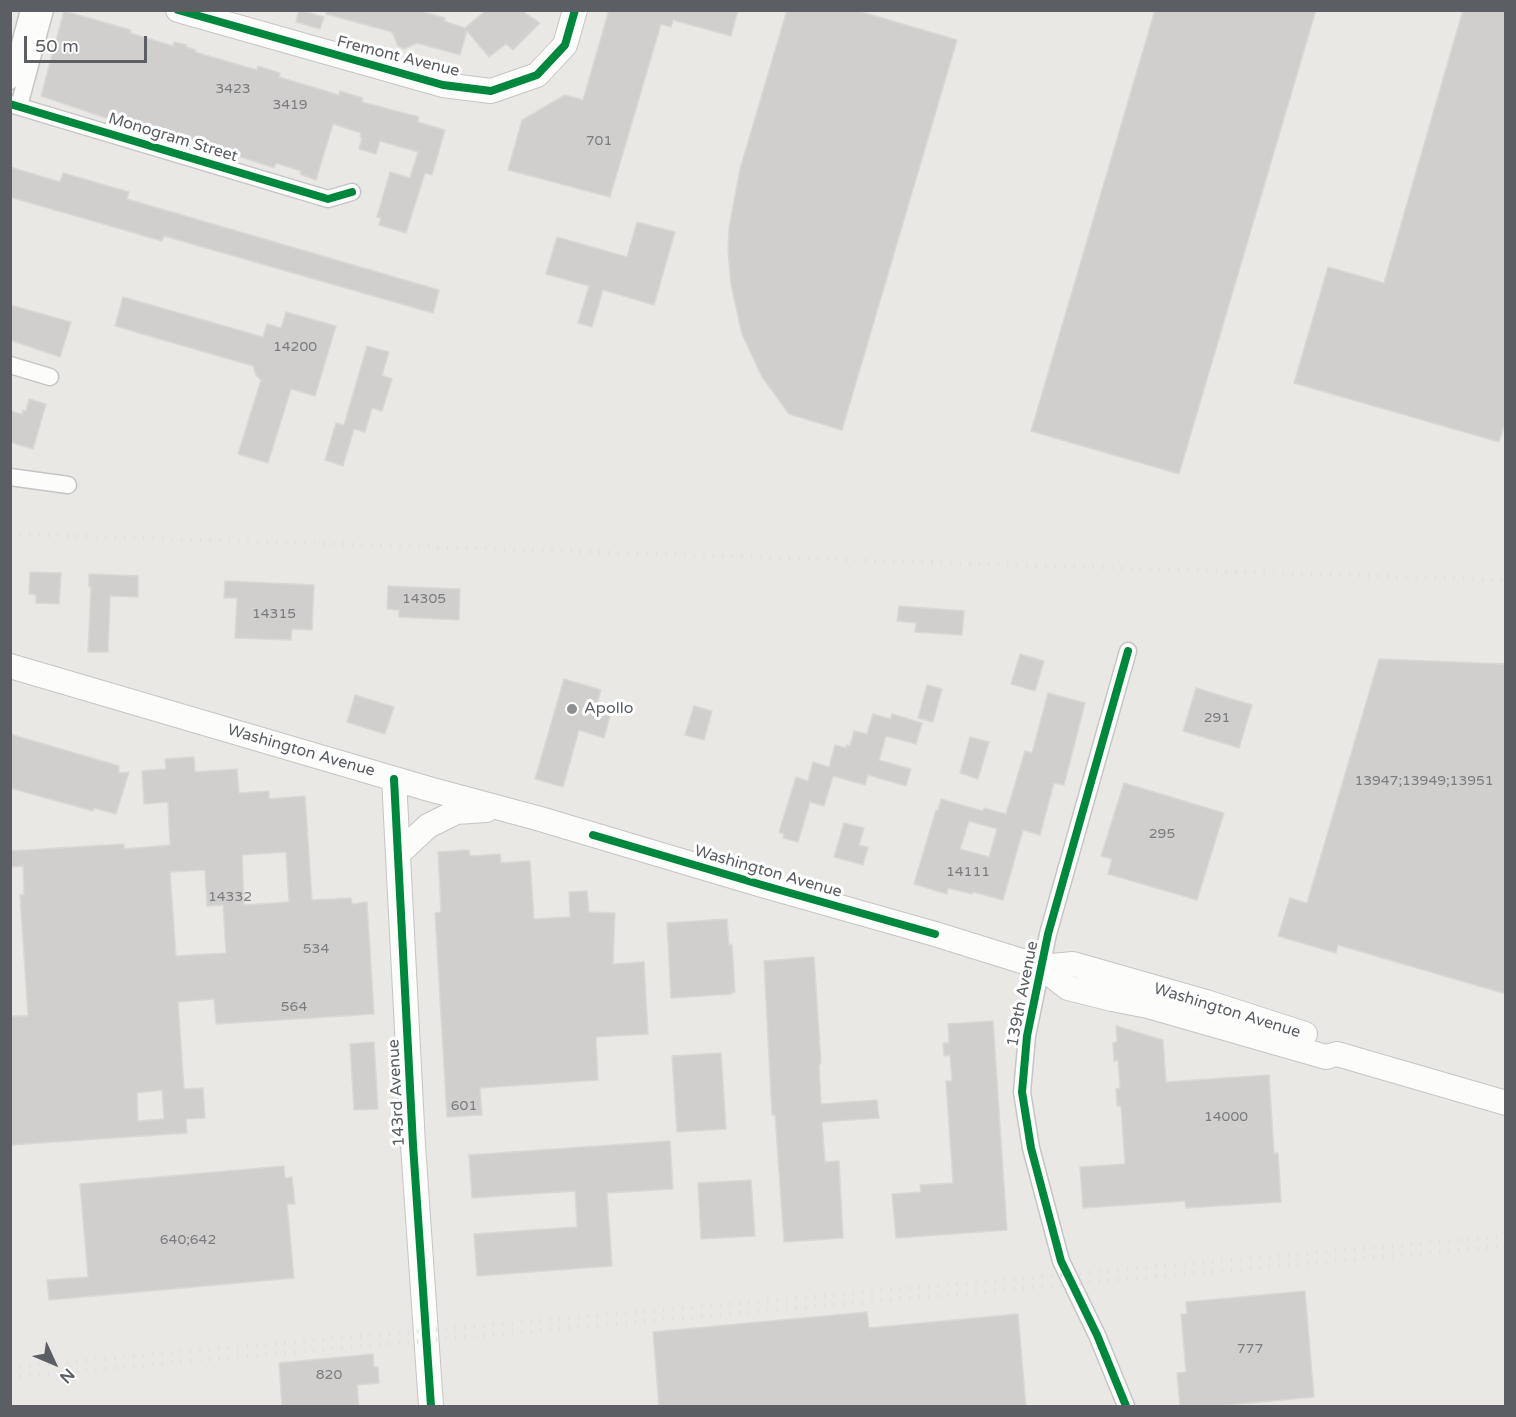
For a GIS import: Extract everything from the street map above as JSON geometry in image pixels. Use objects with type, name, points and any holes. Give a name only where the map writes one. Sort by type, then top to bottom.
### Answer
[{"type":"main road","name":"Fremont Avenue","points":[[178,10],[442,85],[491,91],[537,75],[565,45],[575,10]]},
{"type":"main road","name":"Washington Avenue","points":[[10,666],[935,934],[1041,967],[1068,988],[1148,1006],[1326,1057],[1338,1054],[1506,1103]]},
{"type":"main road","name":"143rd Avenue","points":[[394,779],[412,1145],[431,1407]]},
{"type":"main road","points":[[398,854],[428,826],[456,812],[504,809]]},
{"type":"street","points":[[10,81],[29,10]]},
{"type":"street","points":[[15,105],[45,10]]},
{"type":"street","name":"Monogram Street","points":[[15,105],[328,199],[352,192]]},
{"type":"street","points":[[10,365],[50,377]]},
{"type":"street","points":[[10,477],[68,485]]},
{"type":"street","name":"139th Avenue","points":[[1126,1407],[1097,1335],[1061,1261],[1031,1148],[1022,1092],[1027,1036],[1048,934],[1128,651]]},
{"type":"building","points":[[299,10],[324,17],[320,29],[296,22]]},
{"type":"building","points":[[327,10],[417,10],[445,18],[444,21],[465,28],[486,10],[521,10],[540,23],[513,50],[506,44],[489,57],[467,31],[460,55],[417,43],[404,49],[398,46],[392,32],[326,14]]},
{"type":"building","points":[[609,10],[738,10],[731,36],[673,20],[671,27],[661,24],[610,197],[508,170],[522,120],[565,95],[583,100]]},
{"type":"building","points":[[787,10],[855,10],[957,40],[842,430],[789,414],[762,377],[742,334],[731,285],[729,228],[740,169]]},
{"type":"building","points":[[1155,10],[1316,10],[1179,474],[1031,431]]},
{"type":"building","points":[[1463,10],[1506,10],[1506,420],[1499,442],[1294,383],[1328,267],[1384,283]]},
{"type":"building","points":[[64,11],[131,30],[130,33],[173,46],[174,42],[187,45],[186,47],[196,50],[195,52],[257,70],[258,66],[280,73],[279,77],[339,95],[340,91],[363,98],[362,102],[419,117],[418,122],[445,130],[432,175],[425,173],[406,233],[379,225],[381,218],[377,217],[390,172],[410,178],[418,152],[380,141],[376,154],[359,149],[361,133],[333,124],[316,180],[300,174],[301,171],[276,163],[274,168],[187,139],[182,140],[127,125],[41,96]]},
{"type":"building","points":[[10,167],[60,182],[63,173],[129,192],[127,199],[439,290],[433,313],[164,236],[162,241],[10,197]]},
{"type":"building","points":[[637,222],[675,232],[654,305],[603,290],[592,327],[578,323],[589,286],[546,274],[557,237],[627,257]]},
{"type":"building","points":[[123,297],[263,337],[267,324],[281,328],[286,312],[336,326],[315,396],[291,389],[268,463],[238,454],[261,380],[256,375],[253,366],[115,326]]},
{"type":"building","points":[[10,305],[71,322],[60,357],[10,340]]},
{"type":"building","points":[[367,346],[389,352],[382,375],[392,379],[382,411],[372,408],[365,432],[354,429],[343,466],[325,460],[336,423],[344,425]]},
{"type":"building","points":[[29,399],[46,404],[33,449],[10,442],[10,411],[22,414],[23,410],[26,411]]},
{"type":"building","points":[[30,572],[61,573],[59,604],[36,603],[36,595],[29,594]]},
{"type":"building","points":[[89,574],[138,576],[138,597],[110,596],[108,652],[88,652],[91,587],[89,587]]},
{"type":"building","points":[[225,581],[314,585],[312,630],[292,629],[291,640],[235,638],[237,598],[224,598]]},
{"type":"building","points":[[388,586],[460,589],[459,620],[399,617],[399,610],[387,609]]},
{"type":"building","points":[[899,606],[964,611],[962,635],[915,632],[916,623],[897,621]]},
{"type":"building","points":[[1020,654],[1044,661],[1035,691],[1011,684]]},
{"type":"building","points":[[1379,659],[1506,664],[1506,994],[1338,945],[1336,953],[1278,936],[1290,898],[1307,903]]},
{"type":"building","points":[[564,679],[601,690],[595,711],[610,716],[604,738],[579,730],[563,787],[535,779]]},
{"type":"building","points":[[927,685],[942,689],[933,722],[918,718]]},
{"type":"building","points":[[1196,688],[1252,705],[1239,748],[1183,731]]},
{"type":"building","points":[[1048,693],[1085,703],[1064,785],[1054,783],[1040,835],[1023,830],[1003,900],[948,888],[947,894],[914,884],[941,799],[983,811],[984,808],[1006,814],[1025,751],[1032,753]],"holes":[[[969,821],[997,829],[989,857],[960,849]]]},
{"type":"building","points":[[355,695],[394,707],[385,734],[347,722]]},
{"type":"building","points":[[694,706],[712,711],[704,740],[685,735]]},
{"type":"building","points":[[873,714],[891,719],[892,714],[922,723],[916,744],[886,736],[879,760],[911,769],[906,786],[868,775],[865,785],[833,776],[824,806],[810,802],[798,842],[783,838],[784,834],[779,832],[796,777],[808,781],[813,762],[829,767],[835,745],[846,748],[847,745],[850,746],[854,731],[867,734]]},
{"type":"building","points":[[10,734],[119,766],[119,773],[129,772],[116,814],[94,808],[93,811],[10,788]]},
{"type":"building","points":[[970,737],[989,742],[978,779],[960,773]]},
{"type":"building","points":[[194,757],[195,772],[237,769],[239,793],[269,791],[269,799],[305,796],[312,900],[351,898],[352,904],[367,902],[374,1014],[216,1024],[214,999],[178,1002],[184,1089],[203,1088],[205,1118],[186,1119],[187,1133],[10,1145],[10,1016],[28,1016],[20,895],[24,895],[23,866],[10,867],[10,851],[124,844],[124,849],[170,845],[168,802],[144,804],[142,771],[166,769],[165,759]],"holes":[[[286,852],[289,902],[244,905],[242,855]],[[205,870],[207,906],[223,905],[226,953],[176,956],[170,872]],[[162,1090],[164,1119],[138,1121],[137,1093]]]},
{"type":"building","points":[[1124,783],[1224,813],[1197,900],[1108,874],[1112,859],[1101,856]]},
{"type":"building","points":[[844,823],[864,828],[859,845],[868,847],[863,865],[834,857]]},
{"type":"building","points":[[469,850],[470,856],[500,854],[501,863],[530,861],[534,919],[570,917],[569,892],[587,891],[589,912],[615,913],[613,964],[644,962],[648,1034],[596,1037],[598,1080],[480,1088],[482,1115],[447,1117],[435,913],[441,912],[438,852]]},
{"type":"building","points":[[727,919],[729,945],[732,944],[735,992],[671,998],[667,923]]},
{"type":"building","points":[[814,957],[821,1064],[819,1064],[821,1104],[877,1100],[879,1118],[822,1122],[825,1162],[839,1161],[843,1238],[784,1242],[775,1115],[772,1115],[764,961]]},
{"type":"building","points":[[993,1021],[1007,1230],[896,1238],[892,1194],[921,1192],[920,1185],[953,1183],[946,1081],[952,1081],[950,1055],[944,1056],[943,1043],[949,1043],[948,1024]]},
{"type":"building","points":[[1116,1026],[1163,1040],[1166,1082],[1269,1075],[1274,1153],[1278,1153],[1281,1202],[1186,1208],[1185,1201],[1083,1208],[1080,1167],[1125,1164],[1121,1106],[1117,1106],[1116,1089],[1120,1088],[1118,1060],[1114,1061],[1113,1043],[1117,1042]]},
{"type":"building","points":[[374,1042],[378,1109],[354,1110],[350,1044]]},
{"type":"building","points":[[721,1053],[726,1129],[677,1132],[672,1056]]},
{"type":"building","points":[[670,1141],[673,1189],[607,1193],[612,1266],[477,1276],[474,1234],[577,1227],[575,1191],[472,1198],[469,1155]]},
{"type":"building","points":[[284,1166],[285,1178],[292,1177],[295,1204],[287,1204],[294,1278],[49,1300],[47,1280],[88,1277],[80,1184]]},
{"type":"building","points":[[751,1180],[755,1236],[701,1239],[698,1183]]},
{"type":"building","points":[[1305,1291],[1314,1397],[1207,1407],[1180,1407],[1177,1373],[1186,1372],[1181,1314],[1187,1314],[1186,1302]]},
{"type":"building","points":[[867,1312],[869,1328],[1018,1314],[1026,1407],[659,1407],[653,1332]]},
{"type":"building","points":[[373,1354],[374,1367],[378,1367],[379,1383],[357,1385],[359,1407],[282,1407],[279,1363]]},
{"type":"railway","points":[[10,534],[1506,580]]},
{"type":"railway","points":[[10,1367],[1506,1236]]},
{"type":"railway","points":[[10,1377],[1506,1246]]},
{"type":"cycle path","points":[[178,10],[443,85],[491,91],[537,75],[565,45],[575,10]]},
{"type":"cycle path","points":[[10,104],[328,199],[352,192]]},
{"type":"cycle path","points":[[1126,1406],[1097,1335],[1061,1261],[1031,1148],[1022,1092],[1027,1036],[1048,934],[1128,651]]},
{"type":"cycle path","points":[[394,779],[413,1145],[431,1406]]},
{"type":"cycle path","points":[[593,835],[935,934]]},
{"type":"place","name":"Apollo","points":[[572,709]]}]
